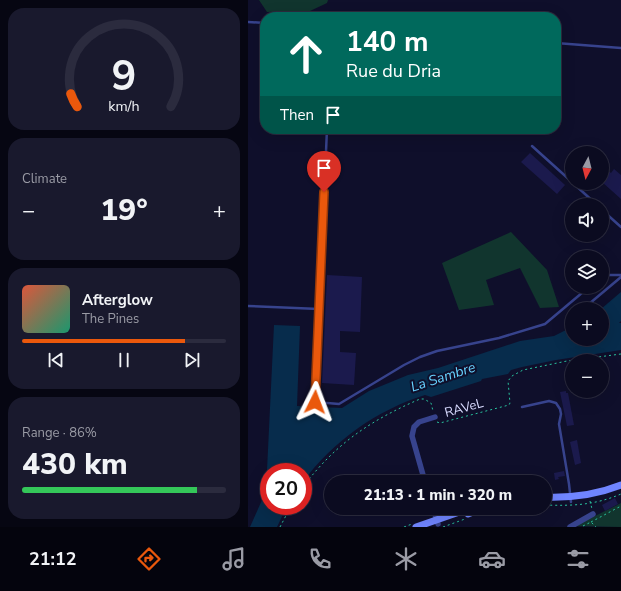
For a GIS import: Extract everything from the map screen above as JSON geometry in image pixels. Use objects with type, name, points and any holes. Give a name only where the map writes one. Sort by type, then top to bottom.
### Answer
[{"type":"main road","points":[[552,500],[571,499],[595,494],[621,485]]},
{"type":"main road","points":[[552,498],[590,502],[621,489]]},
{"type":"main road","points":[[430,527],[437,522],[454,515]]},
{"type":"main road","points":[[416,527],[460,515]]},
{"type":"street","points":[[423,475],[412,436],[414,427],[419,422],[435,417]]},
{"type":"street","points":[[570,527],[593,514]]},
{"type":"street","points":[[435,515],[437,522]]},
{"type":"lane","points":[[248,22],[260,23]]},
{"type":"lane","points":[[561,43],[621,48]]},
{"type":"lane","points":[[327,134],[315,402],[339,404],[420,357],[437,351],[500,338],[545,324],[581,294]]},
{"type":"lane","points":[[532,146],[565,177]]},
{"type":"lane","points":[[580,190],[589,198]]},
{"type":"lane","points":[[609,216],[621,227]]},
{"type":"lane","points":[[609,275],[621,276]]},
{"type":"lane","points":[[591,302],[621,276]]},
{"type":"lane","points":[[248,306],[319,309]]},
{"type":"lane","points":[[522,407],[549,401],[556,403],[560,409],[562,414],[558,424],[571,499]]},
{"type":"path","name":"RAVeL","points":[[312,476],[324,461],[339,447],[365,427],[389,413],[420,399],[424,399],[431,403],[436,422],[440,423],[508,405],[510,403],[508,381],[512,376],[523,370],[567,361],[621,354]]},
{"type":"path","points":[[552,505],[576,506],[621,494]]},
{"type":"path","points":[[590,502],[593,514]]},
{"type":"path","points":[[580,527],[621,506]]},
{"type":"path","points":[[280,527],[286,515]]},
{"type":"path","points":[[591,522],[596,527]]},
{"type":"green space","points":[[259,0],[328,0],[327,3],[310,11],[267,12]]},
{"type":"green space","points":[[511,232],[547,270],[559,307],[540,308],[520,268],[486,280],[494,305],[459,310],[442,263]]},
{"type":"green space","points":[[621,503],[621,527],[575,526]]},
{"type":"water","name":"La Sambre","points":[[621,292],[621,321],[619,323],[621,323],[621,350],[595,354],[565,354],[565,359],[522,367],[511,370],[508,374],[482,379],[481,381],[431,397],[425,395],[407,401],[373,418],[342,440],[312,471],[312,463],[267,463],[274,325],[300,326],[297,406],[342,408],[369,391],[408,375],[438,368],[520,341],[554,336],[565,330],[565,346],[609,346],[609,302]]},
{"type":"water","points":[[260,504],[260,515],[283,515],[277,527],[250,527]]},
{"type":"building","points":[[530,153],[565,185],[557,194],[521,162]]},
{"type":"building","points":[[614,169],[621,175],[621,199],[609,188],[609,171],[611,173]]},
{"type":"building","points":[[327,275],[362,277],[360,332],[340,331],[340,352],[356,353],[354,385],[322,383]]},
{"type":"building","points":[[565,391],[565,398],[569,398],[574,425],[567,426],[560,392]]},
{"type":"building","points":[[577,440],[581,463],[575,465],[570,442]]},
{"type":"building","points":[[564,471],[565,476],[558,477],[559,479],[555,480],[554,473]]},
{"type":"building","points":[[615,498],[618,504],[605,511],[602,505]]},
{"type":"route","points":[[315,402],[324,192]]}]
